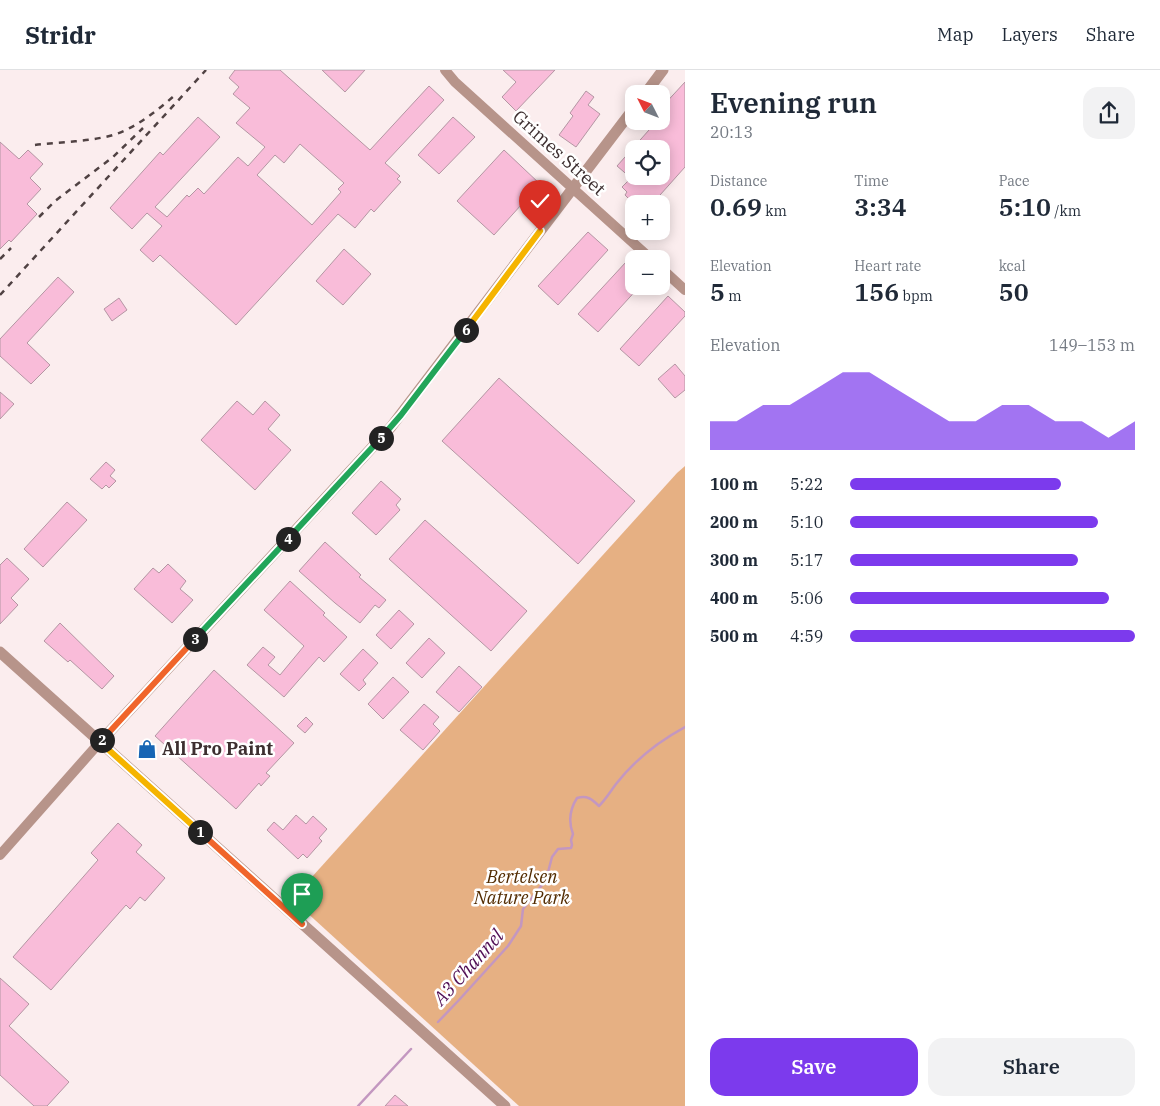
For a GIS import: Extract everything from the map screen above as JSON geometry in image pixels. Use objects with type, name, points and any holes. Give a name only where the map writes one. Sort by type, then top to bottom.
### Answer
[{"type":"street","name":"Grimes Street","points":[[445,70],[455,82],[641,250]]},
{"type":"street","points":[[651,85],[662,70]]},
{"type":"street","points":[[0,855],[100,742],[390,427],[625,120]]},
{"type":"street","points":[[670,276],[685,290]]},
{"type":"street","points":[[0,652],[505,1106]]},
{"type":"green space","name":"Bertelsen Nature Park","points":[[685,466],[685,1106],[519,1106],[292,899]]},
{"type":"building","points":[[235,70],[280,70],[370,150],[429,86],[444,100],[385,163],[400,176],[397,179],[401,182],[374,212],[371,209],[355,228],[338,214],[236,325],[160,255],[153,262],[140,250],[162,226],[147,213],[132,229],[110,208],[160,152],[163,155],[198,117],[220,137],[155,207],[167,217],[187,195],[189,197],[198,188],[204,194],[238,157],[248,166],[265,147],[236,123],[250,108],[233,94],[239,87],[229,78]],"holes":[[[300,144],[344,183],[338,189],[341,192],[312,225],[257,175],[275,155],[284,163]]]},
{"type":"building","points":[[322,70],[365,70],[345,92]]},
{"type":"building","points":[[503,70],[555,70],[516,111],[502,97],[516,82]]},
{"type":"building","points":[[685,82],[685,167],[670,184],[670,140],[640,140],[649,130],[670,130],[670,98]]},
{"type":"building","points":[[586,91],[594,97],[588,105],[600,114],[576,147],[559,135],[573,116],[570,113]]},
{"type":"building","points":[[453,117],[475,137],[439,174],[418,155]]},
{"type":"building","points":[[0,142],[19,159],[28,150],[43,164],[30,178],[41,189],[27,204],[37,214],[11,242],[9,240],[0,249]]},
{"type":"building","points":[[504,150],[540,184],[494,235],[457,201]]},
{"type":"building","points":[[625,157],[625,173],[617,166]]},
{"type":"building","points":[[625,184],[669,185],[660,195],[625,195],[627,192],[622,187]]},
{"type":"building","points":[[588,232],[608,250],[558,305],[538,286]]},
{"type":"building","points":[[344,249],[371,274],[343,305],[316,281]]},
{"type":"building","points":[[625,263],[625,295],[632,295],[598,332],[578,314]]},
{"type":"building","points":[[58,277],[74,292],[27,343],[50,365],[31,384],[0,356],[0,339]]},
{"type":"building","points":[[668,296],[685,312],[685,316],[639,366],[620,349]]},
{"type":"building","points":[[119,298],[127,310],[112,321],[104,309]]},
{"type":"building","points":[[675,364],[685,376],[685,390],[675,398],[658,379]]},
{"type":"building","points":[[499,378],[635,501],[578,564],[442,441]]},
{"type":"building","points":[[0,392],[14,404],[0,419]]},
{"type":"building","points":[[237,401],[253,415],[265,401],[280,415],[268,429],[291,450],[255,490],[201,440]]},
{"type":"building","points":[[106,462],[115,470],[110,476],[116,481],[109,488],[106,485],[102,489],[90,479]]},
{"type":"building","points":[[381,481],[401,499],[396,505],[400,510],[376,535],[352,513]]},
{"type":"building","points":[[67,502],[87,520],[43,567],[24,549]]},
{"type":"building","points":[[425,520],[527,611],[491,651],[389,559]]},
{"type":"building","points":[[325,542],[361,575],[359,577],[386,600],[379,608],[375,605],[360,623],[299,571]]},
{"type":"building","points":[[7,558],[29,579],[11,598],[18,605],[0,624],[0,565]]},
{"type":"building","points":[[168,564],[186,581],[180,589],[193,600],[172,623],[134,589],[153,568],[159,573]]},
{"type":"building","points":[[290,581],[325,613],[323,615],[347,637],[324,662],[319,657],[284,697],[247,665],[263,647],[275,657],[268,665],[280,675],[304,646],[264,610]]},
{"type":"building","points":[[399,610],[414,624],[391,649],[376,635]]},
{"type":"building","points":[[60,623],[114,676],[102,689],[70,660],[68,662],[44,641]]},
{"type":"building","points":[[429,638],[445,653],[422,678],[406,663]]},
{"type":"building","points":[[363,649],[378,663],[363,680],[366,684],[359,691],[340,674]]},
{"type":"building","points":[[459,666],[482,687],[459,712],[436,692]]},
{"type":"building","points":[[214,670],[294,743],[266,773],[270,776],[261,786],[259,783],[236,809],[155,736]]},
{"type":"building","points":[[393,677],[409,692],[383,719],[368,704]]},
{"type":"building","points":[[424,704],[439,717],[433,724],[440,731],[423,750],[400,730]]},
{"type":"building","points":[[306,717],[313,724],[305,733],[297,726]]},
{"type":"building","points":[[296,815],[306,824],[313,816],[327,829],[319,838],[322,841],[307,858],[303,854],[298,859],[267,830],[274,822],[283,830]]},
{"type":"building","points":[[118,823],[142,845],[136,852],[165,878],[145,901],[140,897],[130,909],[126,905],[51,990],[13,957],[98,860],[91,853]]},
{"type":"building","points":[[0,978],[29,1004],[9,1026],[69,1082],[47,1106],[34,1106],[0,1075]]},
{"type":"building","points":[[395,1095],[408,1106],[385,1106]]},
{"type":"waterway","name":"A3 Channel","points":[[438,1022],[508,946],[521,926],[523,909],[546,880],[552,857],[558,849],[571,848],[573,834],[570,815],[577,798],[589,798],[599,806],[616,784],[639,760],[656,745],[685,727]]},
{"type":"waterway","name":"A3 Channel","points":[[358,1106],[411,1049]]},
{"type":"railway","points":[[0,295],[206,70]]},
{"type":"railway","points":[[35,145],[88,140],[124,131],[142,121],[174,96]]},
{"type":"railway","points":[[39,217],[55,201],[113,157],[143,128]]},
{"type":"railway","points":[[0,259],[11,248]]},
{"type":"place","name":"All Pro Paint","points":[[147,749]]},
{"type":"route","points":[[302,924],[100,742],[401,415],[540,231]]}]
